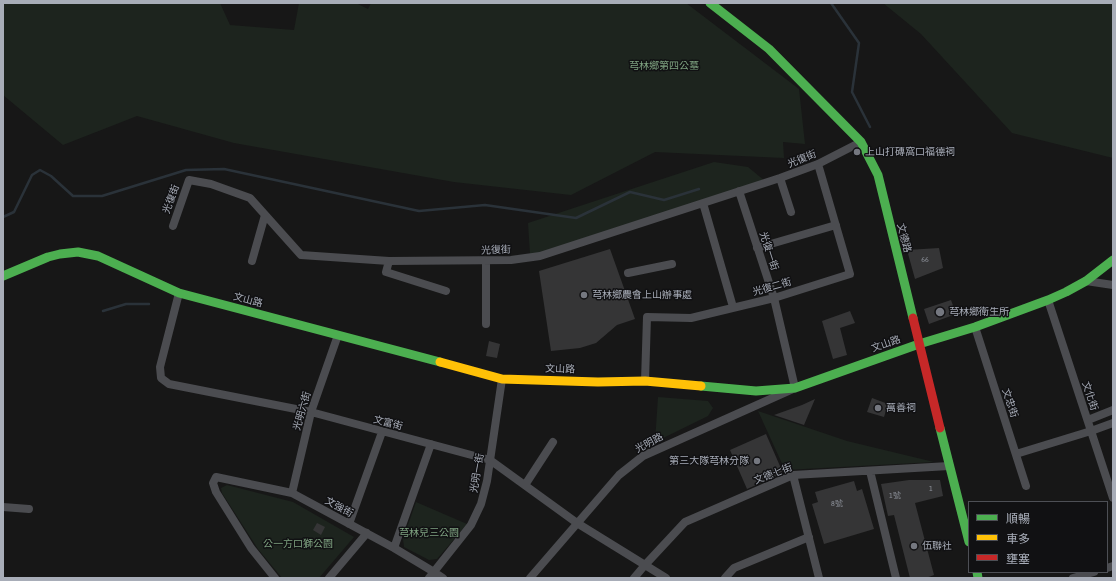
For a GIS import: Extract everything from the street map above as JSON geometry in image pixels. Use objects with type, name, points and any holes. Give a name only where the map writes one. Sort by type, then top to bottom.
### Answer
[{"type":"main road","name":"文德路","points":[[710,3],[769,49],[861,142],[878,175],[968,538]]},
{"type":"main road","name":"文山路","points":[[3,276],[48,257],[78,252],[98,256],[123,266],[179,293],[502,379],[598,382],[645,381],[756,391],[794,388],[919,344],[975,327],[1066,292],[1086,281],[1113,260]]},
{"type":"street","name":"光復街","points":[[172,226],[189,180],[211,184],[250,198],[301,255],[389,261],[511,260],[540,256],[780,178],[818,164],[861,142]]},
{"type":"street","name":"光復二街","points":[[645,381],[648,317],[691,318],[774,298],[850,274],[818,164]]},
{"type":"street","points":[[780,178],[791,212]]},
{"type":"street","name":"光復一街","points":[[739,191],[774,298],[794,388]]},
{"type":"street","points":[[703,203],[733,307]]},
{"type":"street","points":[[252,261],[265,215]]},
{"type":"street","points":[[757,248],[836,225]]},
{"type":"street","points":[[389,261],[386,272],[446,291]]},
{"type":"street","points":[[486,261],[486,324]]},
{"type":"street","points":[[628,273],[672,264]]},
{"type":"street","points":[[1086,281],[1113,285]]},
{"type":"street","name":"文富街","points":[[179,293],[160,367],[161,378],[169,384],[311,412],[490,460],[577,523],[666,578]]},
{"type":"street","name":"文化街","points":[[1048,300],[1113,499]]},
{"type":"street","name":"文忠街","points":[[975,327],[1026,486]]},
{"type":"street","name":"光明六街","points":[[292,493],[311,412],[338,336]]},
{"type":"street","name":"光明一街","points":[[432,575],[471,525],[481,504],[487,480],[502,379]]},
{"type":"street","name":"光明路","points":[[530,578],[619,475],[643,456],[794,388]]},
{"type":"street","points":[[1088,420],[1113,410]]},
{"type":"street","points":[[1016,454],[1113,423]]},
{"type":"street","points":[[349,524],[382,432]]},
{"type":"street","points":[[525,486],[553,442]]},
{"type":"street","points":[[394,548],[431,444]]},
{"type":"street","name":"文德七街","points":[[634,578],[685,522],[792,474],[949,466]]},
{"type":"street","points":[[870,471],[896,578]]},
{"type":"street","points":[[792,474],[819,578]]},
{"type":"street","name":"文強街","points":[[275,578],[251,548],[216,492],[212,483],[216,477],[292,493],[394,548],[432,575],[443,578]]},
{"type":"street","points":[[3,507],[28,509]]},
{"type":"street","points":[[329,578],[367,534]]},
{"type":"street","points":[[725,578],[734,568],[809,537]]},
{"type":"street","points":[[1073,578],[1090,573]]},
{"type":"green space","name":"芎林鄉第四公墓","points":[[3,3],[220,3],[230,25],[294,30],[299,3],[356,3],[368,9],[371,3],[686,3],[799,89],[805,144],[783,142],[784,158],[655,152],[571,195],[454,182],[234,143],[137,116],[63,145],[3,95]]},
{"type":"green space","points":[[883,3],[1113,3],[1113,158],[1012,133],[921,34]]},
{"type":"green space","points":[[714,162],[748,167],[765,181],[543,253],[530,254],[528,223]]},
{"type":"green space","points":[[658,397],[708,401],[713,408],[708,416],[655,442]]},
{"type":"green space","points":[[758,411],[847,441],[934,462],[785,470]]},
{"type":"green space","name":"公一方口獅公園","points":[[227,485],[293,502],[354,537],[319,578],[282,578],[258,549],[222,493],[221,488]]},
{"type":"green space","name":"芎林兒三公園","points":[[416,502],[467,524],[437,559],[429,560],[404,547],[403,539]]},
{"type":"building","points":[[939,248],[943,268],[915,279],[907,250]]},
{"type":"building","name":"芎林鄉農會上山辦事處","points":[[610,249],[635,319],[617,325],[596,343],[580,348],[551,351],[539,271]]},
{"type":"building","name":"芎林鄉衛生所","points":[[951,300],[956,314],[929,324],[924,309]]},
{"type":"building","points":[[850,311],[855,323],[840,328],[847,355],[833,359],[822,321]]},
{"type":"building","points":[[489,341],[500,344],[497,358],[486,356]]},
{"type":"building","name":"萬善祠","points":[[872,398],[888,404],[884,417],[867,412]]},
{"type":"building","points":[[815,399],[804,425],[774,415],[802,405]]},
{"type":"building","name":"第三大隊芎林分隊","points":[[766,434],[783,473],[747,489],[730,450]]},
{"type":"building","name":"伍聯社","points":[[909,480],[940,480],[943,496],[915,503],[934,575],[926,578],[910,578],[894,515],[888,516],[881,484]]},
{"type":"building","points":[[854,481],[857,491],[862,489],[874,529],[824,544],[812,504],[818,502],[815,492]]},
{"type":"building","points":[[317,523],[325,527],[321,535],[313,530]]},
{"type":"waterway","points":[[831,3],[859,43],[852,92],[870,127]]},
{"type":"waterway","points":[[3,217],[14,212],[32,175],[40,170],[51,176],[73,196],[102,196],[186,170],[224,169],[419,211],[485,205],[576,218],[630,192],[664,200],[699,189]]},
{"type":"waterway","points":[[103,311],[126,304],[149,304]]},
{"type":"traffic: fast","points":[[710,3],[769,49],[861,142],[878,175],[913,318]]},
{"type":"traffic: fast","points":[[3,276],[48,257],[78,252],[98,256],[179,293],[440,362]]},
{"type":"traffic: fast","points":[[701,386],[756,391],[795,388],[919,344],[975,327],[1048,300],[1086,281],[1113,260]]},
{"type":"traffic: fast","points":[[940,428],[968,538]]},
{"type":"traffic: fast","points":[[977,573],[978,578]]},
{"type":"traffic: slow","points":[[440,362],[502,379],[598,382],[645,381],[701,386]]},
{"type":"traffic: jam","points":[[913,318],[940,428]]},
{"type":"place","name":"上山打磚窩口福德祠","points":[[857,152]]},
{"type":"place","name":"芎林鄉農會上山辦事處","points":[[584,295]]},
{"type":"place","name":"芎林鄉衛生所","points":[[940,312]]},
{"type":"place","name":"萬善祠","points":[[878,408]]},
{"type":"place","name":"第三大隊芎林分隊","points":[[757,461]]},
{"type":"place","name":"伍聯社","points":[[914,546]]}]
